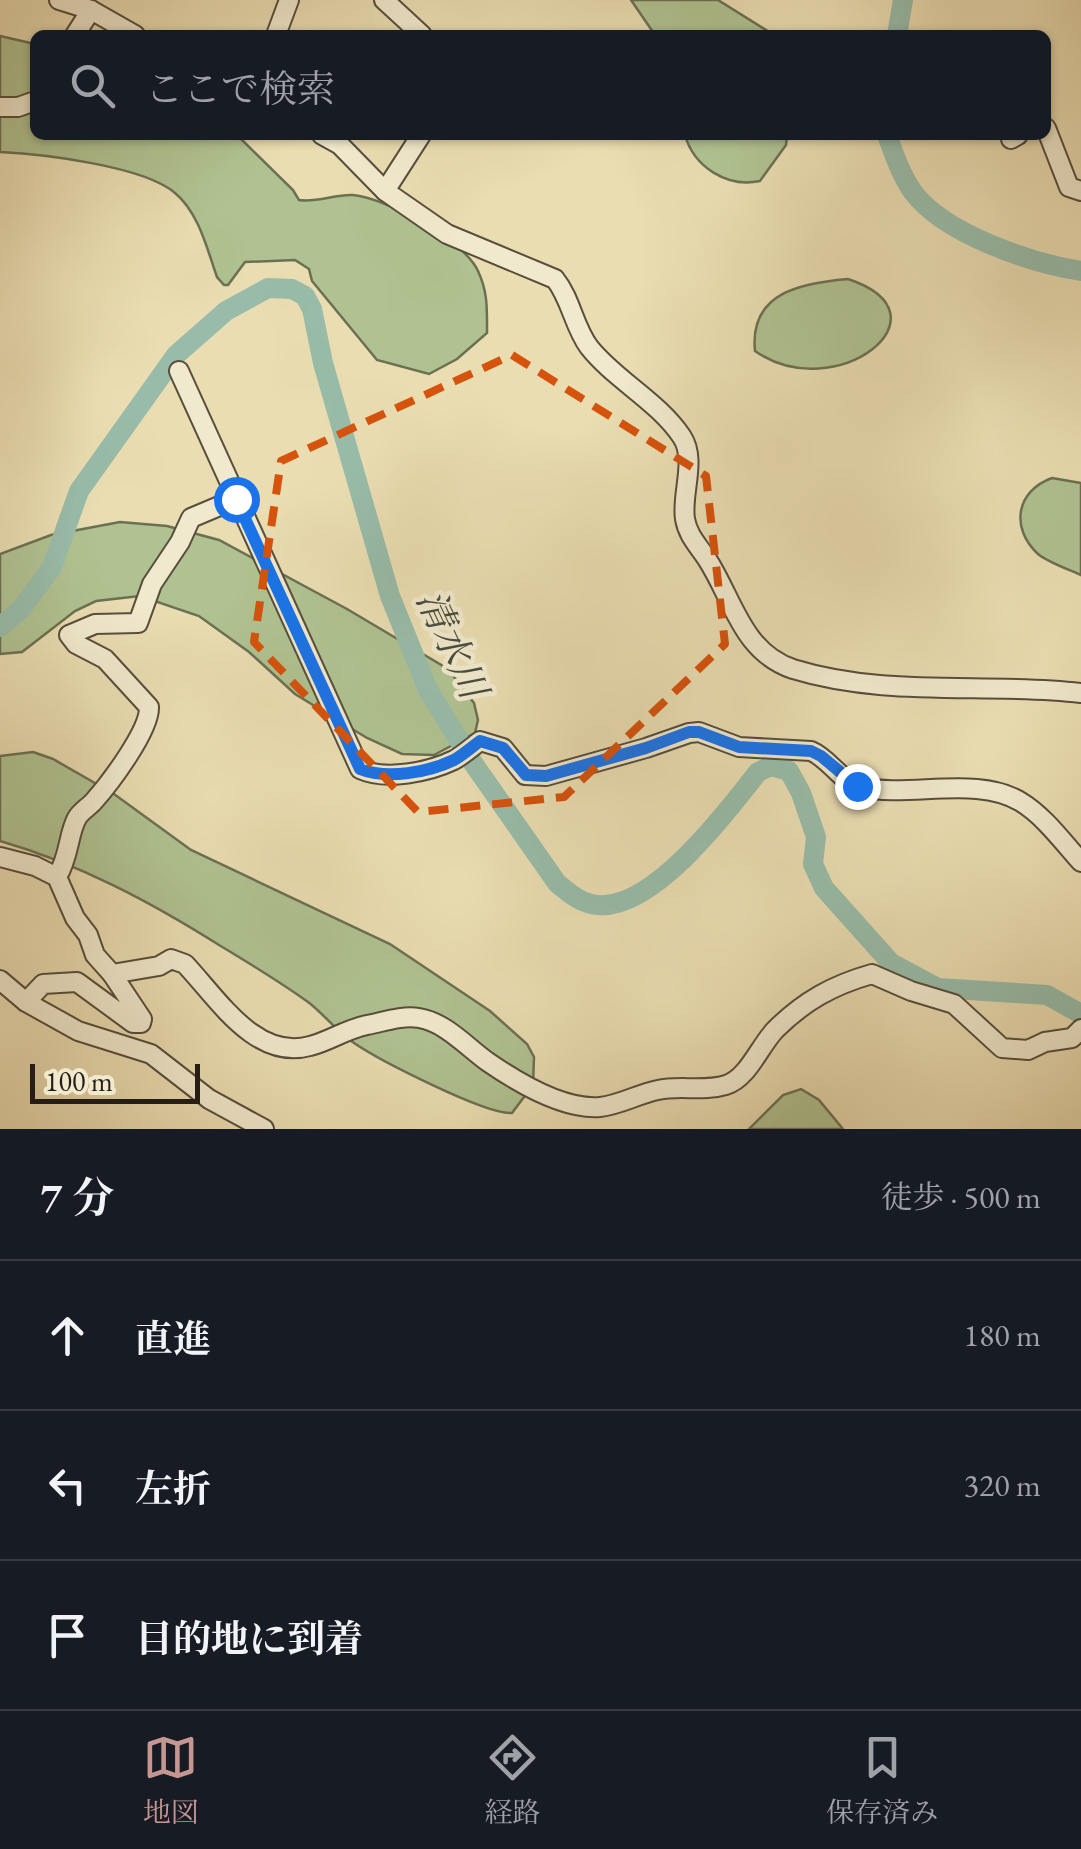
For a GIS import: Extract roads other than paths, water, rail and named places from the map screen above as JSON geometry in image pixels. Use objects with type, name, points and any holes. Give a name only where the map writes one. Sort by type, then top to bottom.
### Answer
[{"type":"street","points":[[59,0],[91,10],[126,30]]},
{"type":"street","points":[[278,30],[289,0]]},
{"type":"street","points":[[384,0],[417,30]]},
{"type":"street","points":[[78,30],[91,10]]},
{"type":"street","points":[[0,106],[30,102]]},
{"type":"street","points":[[331,140],[385,191],[447,234],[555,279],[587,344],[682,437],[688,461],[684,508],[689,535],[707,559],[748,636],[772,659],[816,675],[890,686],[1081,693]]},
{"type":"street","points":[[385,191],[418,140]]},
{"type":"street","points":[[1051,140],[1069,187],[1081,191]]},
{"type":"street","points":[[179,371],[360,769],[390,774],[411,772],[460,755],[480,741],[503,748],[526,775],[533,777],[699,732],[739,747],[811,751],[857,786],[893,790],[945,788],[994,792],[1018,799],[1081,862]]},
{"type":"street","points":[[57,877],[68,859],[78,815],[94,802],[139,737],[149,715],[149,707],[104,659],[70,640],[69,635],[95,624],[138,623],[152,584],[191,518],[236,499]]},
{"type":"street","points":[[0,857],[35,866],[57,877],[95,955],[141,1014],[141,1023],[133,1023],[77,982],[42,984],[26,1002]]},
{"type":"street","points":[[112,974],[159,966],[171,959],[185,964],[256,1039],[284,1050],[312,1046],[343,1030],[406,1017],[421,1018],[436,1023],[492,1065],[546,1094],[581,1106],[599,1107],[660,1089],[729,1084],[743,1076],[774,1031],[815,995],[872,974],[954,1004],[1002,1048],[1028,1050],[1079,1032]]},
{"type":"street","points":[[4,990],[78,1031],[151,1054],[209,1098],[264,1129]]},
{"type":"waterway","points":[[898,30],[903,0]]},
{"type":"waterway","points":[[889,140],[913,192],[945,221],[1014,254],[1081,271]]},
{"type":"waterway","name":"清水川","points":[[0,627],[21,609],[52,567],[79,491],[176,355],[226,311],[268,288],[292,289],[305,296],[312,309],[323,363],[390,596],[428,690],[473,763],[557,883],[581,900],[598,905],[619,902],[642,892],[687,855],[758,772],[771,766],[789,771],[801,793],[816,837],[813,864],[824,888],[891,963],[938,988],[1047,995],[1081,1014]]}]
